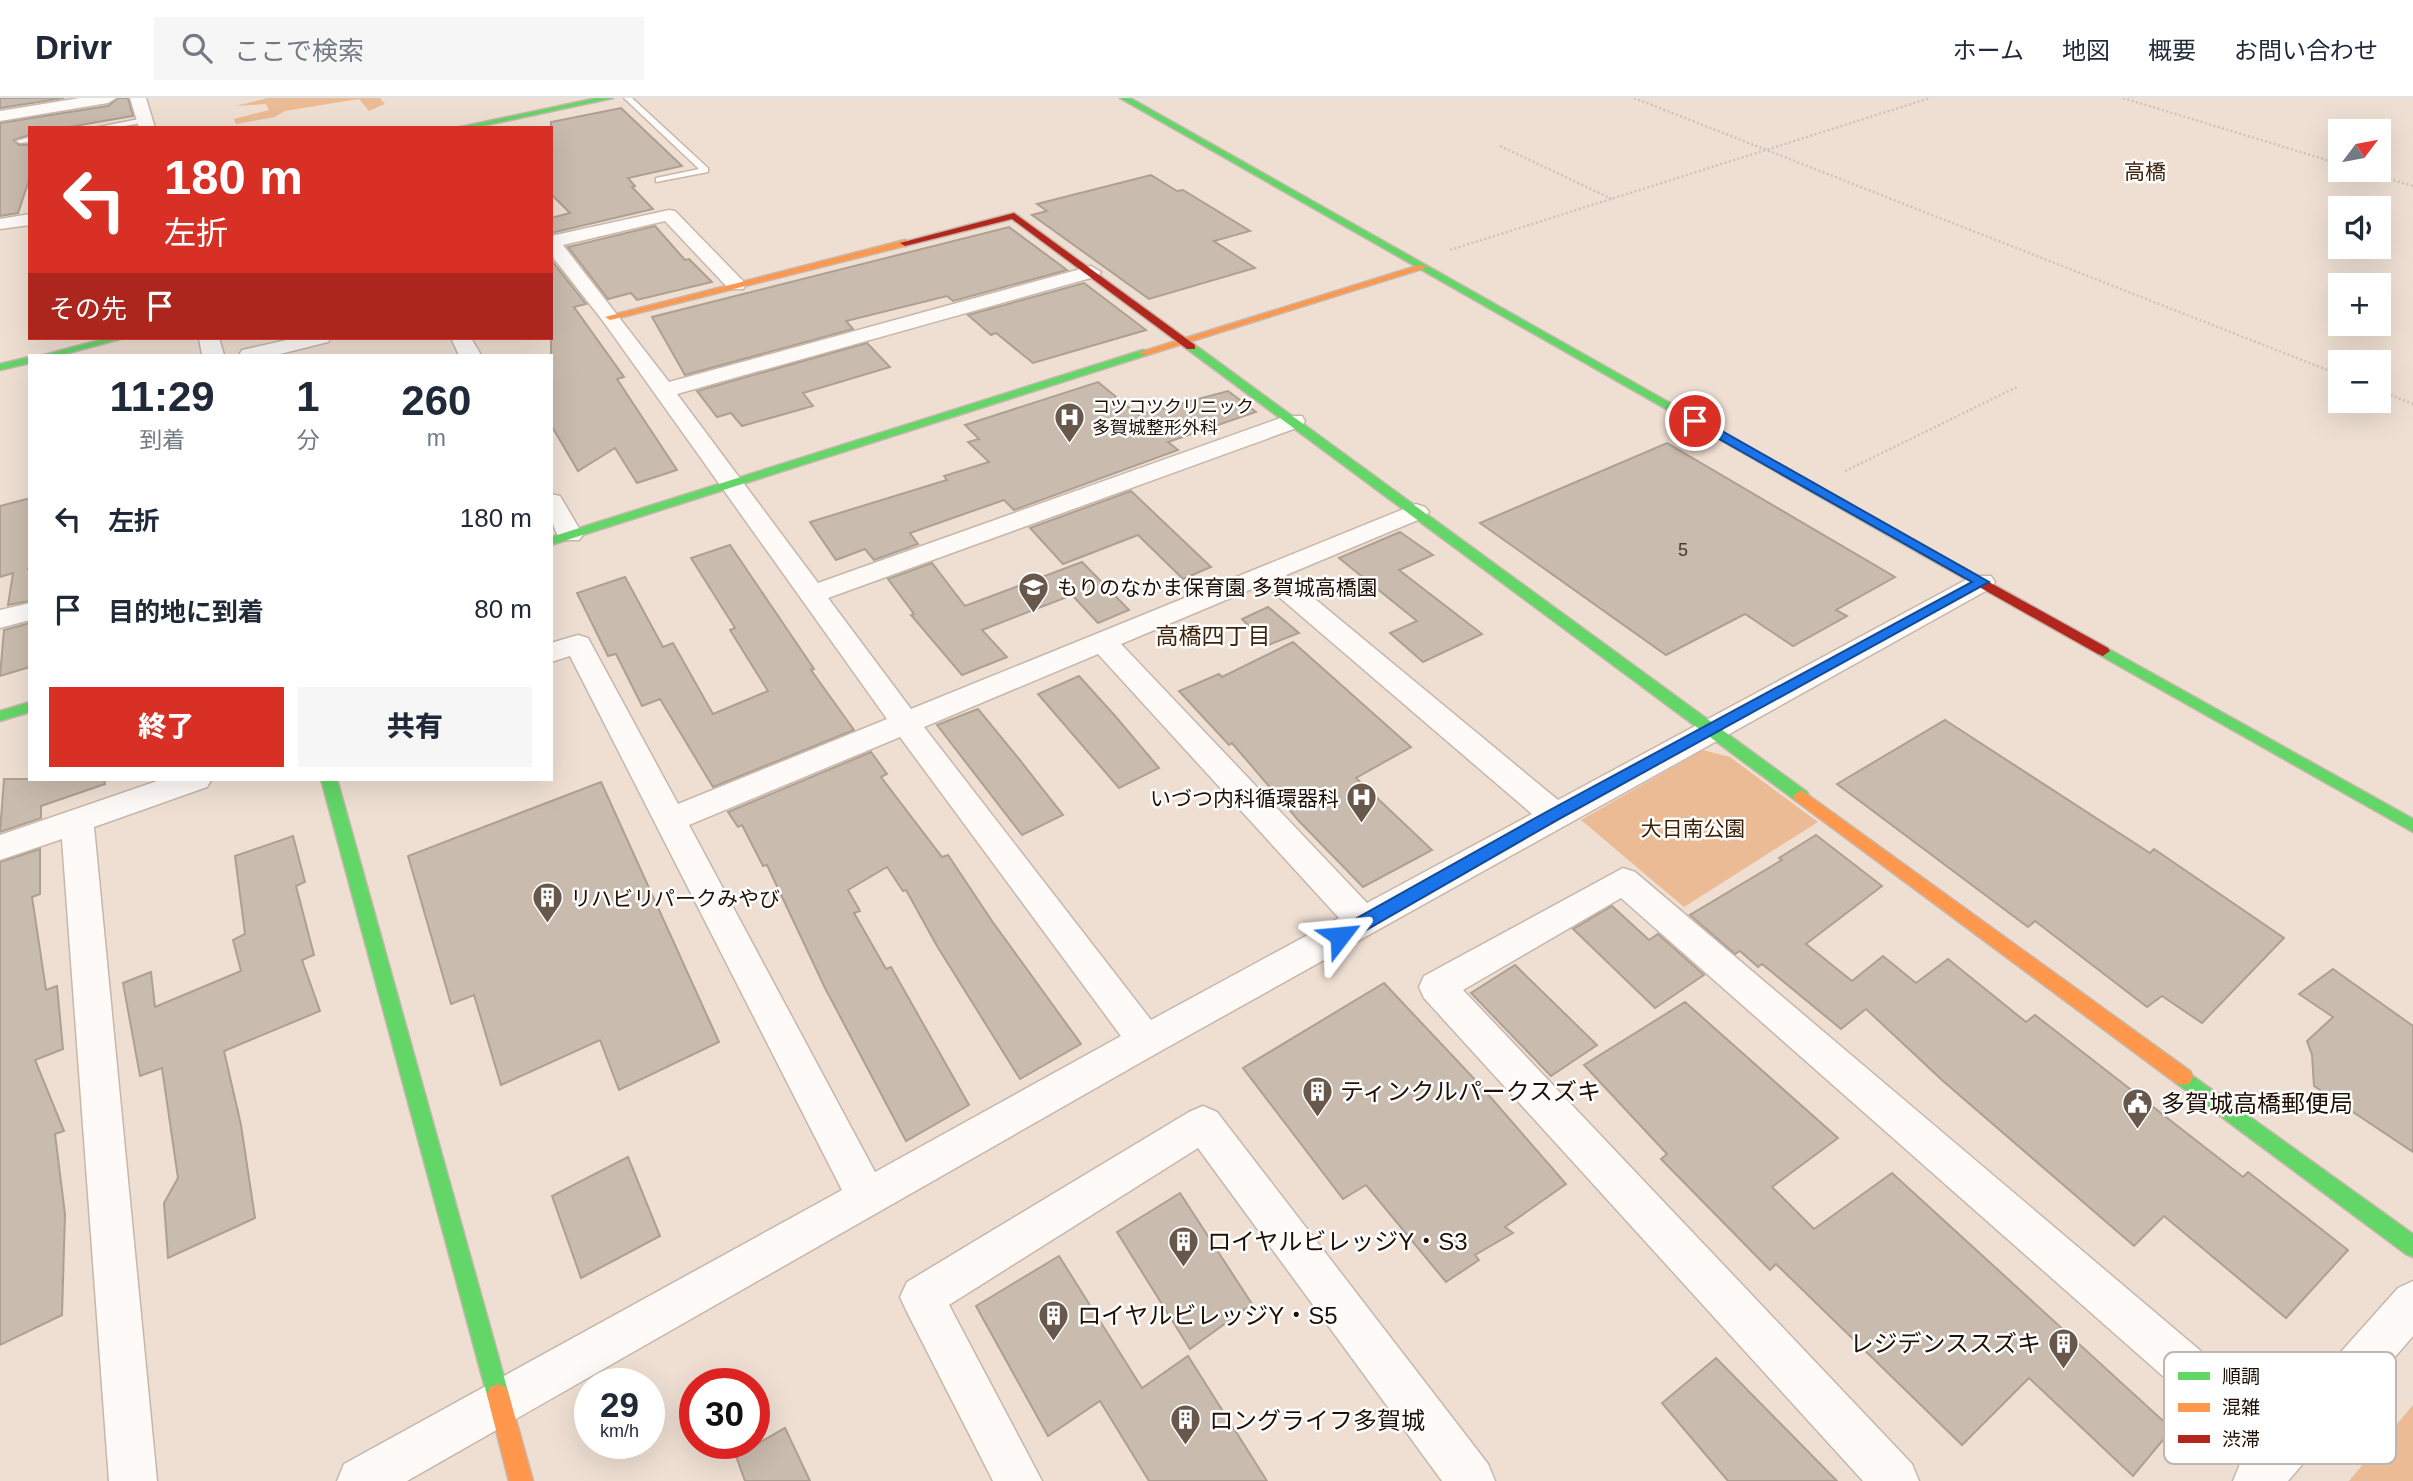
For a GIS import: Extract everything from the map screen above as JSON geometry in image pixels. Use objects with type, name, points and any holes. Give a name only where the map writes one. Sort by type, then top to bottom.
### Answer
[{"type":"street","points":[[0,116],[108,98]]},
{"type":"street","points":[[138,98],[146,124]]},
{"type":"street","points":[[470,126],[609,98]]},
{"type":"street","points":[[1125,98],[2413,826]]},
{"type":"street","points":[[553,242],[669,215],[736,285]]},
{"type":"street","points":[[610,317],[1014,216],[2413,1247]]},
{"type":"street","points":[[0,224],[28,219]]},
{"type":"street","points":[[553,245],[610,317],[906,724],[1146,1041]]},
{"type":"street","points":[[553,508],[561,538],[1418,264]]},
{"type":"street","points":[[662,391],[1091,272]]},
{"type":"street","points":[[53,354],[111,340]]},
{"type":"street","points":[[254,354],[312,340]]},
{"type":"street","points":[[0,367],[28,360]]},
{"type":"street","points":[[813,594],[1294,421]]},
{"type":"street","points":[[670,820],[1416,512]]},
{"type":"street","points":[[1267,573],[1554,815]]},
{"type":"street","points":[[361,1481],[1146,1041],[1982,582]]},
{"type":"street","points":[[0,619],[28,612]]},
{"type":"street","points":[[1103,642],[1365,923]]},
{"type":"street","points":[[553,652],[578,644],[868,1199]]},
{"type":"street","points":[[0,716],[28,708]]},
{"type":"street","points":[[0,848],[191,781]]},
{"type":"street","points":[[330,781],[521,1481]]},
{"type":"street","points":[[77,822],[133,1481]]},
{"type":"street","points":[[1895,1481],[1437,987],[1623,881],[2164,1370]]},
{"type":"street","points":[[1018,1481],[922,1297],[1203,1124],[1471,1481]]},
{"type":"street","points":[[2370,1352],[2413,1303]]},
{"type":"lane","points":[[628,98],[705,170],[659,180]]},
{"type":"lane","points":[[122,126],[146,124]]},
{"type":"path","points":[[1634,98],[2328,370]]},
{"type":"path","points":[[1418,264],[1930,98]]},
{"type":"path","points":[[2123,98],[2328,160]]},
{"type":"path","points":[[1500,146],[1612,199]]},
{"type":"path","points":[[2391,180],[2413,186]]},
{"type":"path","points":[[1812,486],[2017,387]]},
{"type":"path","points":[[2391,395],[2413,404]]},
{"type":"green space","points":[[268,98],[380,98],[385,104],[369,111],[359,99],[285,111],[275,117],[236,124],[234,119],[269,110],[266,104],[235,106]]},
{"type":"green space","name":"大日南公園","points":[[1703,750],[1730,757],[1818,822],[1684,907],[1581,820]]},
{"type":"green space","points":[[2413,1405],[2413,1481],[2349,1481],[2363,1464],[2396,1464],[2396,1425]]},
{"type":"building","points":[[0,98],[64,98],[0,108]]},
{"type":"building","points":[[118,98],[128,98],[133,116],[75,126],[28,126],[28,136],[14,140],[19,145],[28,145],[28,183],[18,213],[0,216],[0,123],[108,106]]},
{"type":"building","points":[[621,108],[682,166],[628,178],[635,186],[632,187],[653,209],[553,233],[553,217],[570,213],[553,196],[551,122]]},
{"type":"building","points":[[1151,175],[1177,191],[1183,190],[1250,231],[1214,241],[1255,268],[1149,299],[1032,215],[1047,211],[1037,204]]},
{"type":"building","points":[[655,226],[685,260],[689,259],[712,282],[637,300],[631,293],[608,299],[568,247]]},
{"type":"building","points":[[1009,227],[1067,270],[953,301],[947,296],[846,321],[853,329],[685,375],[652,317]]},
{"type":"building","points":[[553,263],[586,304],[574,307],[624,377],[617,379],[677,470],[637,483],[615,448],[578,471],[553,428]]},
{"type":"building","points":[[1084,283],[1146,330],[1033,363],[996,333],[991,335],[968,315]]},
{"type":"building","points":[[867,343],[890,367],[803,393],[813,406],[742,426],[731,413],[717,417],[697,391]]},
{"type":"building","points":[[1098,382],[1138,415],[1228,391],[1256,412],[1168,442],[1178,450],[1014,510],[1004,500],[910,533],[918,544],[874,560],[865,549],[836,560],[810,522],[947,480],[944,476],[989,462],[968,442],[979,439],[965,425]]},
{"type":"building","points":[[1667,443],[1895,577],[1836,610],[1847,616],[1793,646],[1745,614],[1666,655],[1480,523]]},
{"type":"building","points":[[1131,491],[1211,567],[1183,579],[1138,535],[1063,564],[1030,528]]},
{"type":"building","points":[[28,499],[28,601],[8,605],[13,573],[0,577],[0,506]]},
{"type":"building","points":[[1400,532],[1433,555],[1399,570],[1482,634],[1423,662],[1390,633],[1417,621],[1339,558]]},
{"type":"building","points":[[730,545],[814,669],[811,670],[854,730],[713,787],[660,699],[642,706],[616,654],[608,656],[577,593],[625,577],[663,647],[673,643],[713,714],[768,691],[730,630],[735,628],[691,558]]},
{"type":"building","points":[[1082,562],[1129,610],[1098,623],[1072,595],[982,630],[1007,657],[962,675],[911,615],[914,614],[888,579],[932,563],[965,606]]},
{"type":"building","points":[[1268,607],[1299,633],[1268,645],[1242,619]]},
{"type":"building","points":[[28,624],[28,668],[0,676],[4,630]]},
{"type":"building","points":[[1293,642],[1411,747],[1356,778],[1432,850],[1363,887],[1298,820],[1232,743],[1229,745],[1179,691],[1219,674],[1222,677]]},
{"type":"building","points":[[1079,676],[1159,768],[1119,788],[1038,694]]},
{"type":"building","points":[[978,709],[1063,815],[1022,835],[937,725]]},
{"type":"building","points":[[1945,720],[2150,853],[2154,849],[2284,938],[2202,1023],[2162,996],[2147,1007],[2035,921],[2028,927],[1837,784]]},
{"type":"building","points":[[871,752],[887,774],[881,777],[942,857],[948,855],[1081,1044],[1020,1079],[937,946],[906,890],[903,891],[887,867],[848,890],[860,911],[854,913],[886,969],[891,967],[969,1105],[906,1141],[825,988],[767,865],[763,866],[742,825],[738,827],[728,812]]},
{"type":"building","points":[[4,779],[104,781],[105,784],[41,806],[41,818],[0,832]]},
{"type":"building","name":"リハビリパークみやび","points":[[601,782],[719,1042],[619,1090],[600,1040],[501,1085],[474,995],[451,1004],[408,856]]},
{"type":"building","points":[[1816,835],[1882,886],[1806,944],[1852,981],[1883,956],[1916,983],[1948,959],[2026,1022],[2035,1015],[2243,1177],[2248,1172],[2348,1250],[2286,1318],[2164,1216],[2134,1246],[1943,1081],[1866,1009],[1841,1029],[1762,964],[1758,967],[1740,951],[1735,954],[1690,915],[1782,860],[1779,858]]},
{"type":"building","points":[[293,836],[305,882],[296,886],[314,955],[302,960],[320,1011],[224,1051],[241,1125],[255,1218],[168,1258],[164,1203],[178,1178],[162,1068],[140,1076],[123,983],[151,972],[155,1007],[241,971],[233,940],[245,934],[235,856]]},
{"type":"building","points":[[40,849],[40,894],[32,897],[46,990],[57,986],[63,1049],[35,1060],[64,1131],[55,1134],[65,1214],[62,1315],[0,1345],[0,862]]},
{"type":"building","points":[[1612,906],[1649,940],[1658,934],[1704,975],[1655,1008],[1573,929]]},
{"type":"building","points":[[1515,965],[1597,1045],[1551,1076],[1471,993]]},
{"type":"building","points":[[2333,969],[2413,1026],[2413,1152],[2314,1086],[2312,1055],[2307,1041],[2333,1017],[2299,994]]},
{"type":"building","points":[[1384,983],[1479,1084],[1566,1184],[1505,1227],[1513,1233],[1475,1255],[1479,1260],[1446,1282],[1366,1185],[1343,1199],[1243,1068]]},
{"type":"building","points":[[1685,1002],[1838,1138],[1772,1187],[1814,1229],[1892,1173],[2164,1422],[2164,1439],[2133,1476],[2029,1378],[1962,1445],[1776,1264],[1770,1270],[1661,1159],[1667,1154],[1584,1065]]},
{"type":"building","points":[[628,1157],[660,1236],[581,1278],[552,1196]]},
{"type":"building","name":"ロイヤルビレッジY・S3","points":[[1180,1193],[1252,1304],[1190,1349],[1117,1232]]},
{"type":"building","points":[[1059,1256],[1142,1388],[1188,1356],[1267,1481],[1149,1481],[1100,1401],[1048,1436],[976,1306]]},
{"type":"building","points":[[1716,1358],[1837,1481],[1728,1481],[1662,1403]]},
{"type":"building","points":[[785,1428],[810,1481],[745,1481],[737,1459],[770,1459],[770,1437]]},
{"type":"traffic: fast","points":[[470,126],[609,98]]},
{"type":"traffic: fast","points":[[1124,98],[1924,550]]},
{"type":"traffic: fast","points":[[53,354],[111,340]]},
{"type":"traffic: fast","points":[[1191,347],[1801,796]]},
{"type":"traffic: fast","points":[[553,540],[1143,353]]},
{"type":"traffic: fast","points":[[0,367],[28,360]]},
{"type":"traffic: fast","points":[[2103,651],[2413,826]]},
{"type":"traffic: fast","points":[[0,716],[28,708]]},
{"type":"traffic: fast","points":[[330,781],[498,1395]]},
{"type":"traffic: fast","points":[[2183,1077],[2413,1247]]},
{"type":"traffic: slow","points":[[610,317],[905,243]]},
{"type":"traffic: slow","points":[[1143,353],[1423,267]]},
{"type":"traffic: slow","points":[[1801,796],[2183,1077]]},
{"type":"traffic: slow","points":[[498,1395],[521,1481]]},
{"type":"traffic: jam","points":[[905,243],[1014,216],[1191,347]]},
{"type":"traffic: jam","points":[[1924,550],[2103,651]]},
{"type":"place","name":"コツコツクリニック 多賀城整形外科","points":[[1069,444]]},
{"type":"place","name":"もりのなかま保育園 多賀城高橋園","points":[[1034,614]]},
{"type":"place","name":"いづつ内科循環器科","points":[[1362,825]]},
{"type":"place","name":"リハビリパークみやび","points":[[547,925]]},
{"type":"place","name":"ティンクルパークスズキ","points":[[1317,1118]]},
{"type":"place","name":"多賀城高橋郵便局","points":[[2138,1130]]},
{"type":"place","name":"ロイヤルビレッジY・S3","points":[[1184,1268]]},
{"type":"place","name":"ロイヤルビレッジY・S5","points":[[1054,1342]]},
{"type":"place","name":"レジデンススズキ","points":[[2064,1370]]},
{"type":"place","name":"ロングライフ多賀城","points":[[1186,1447]]},
{"type":"district","name":"高橋","points":[[2145,171]]},
{"type":"district","name":"高橋四丁目","points":[[1213,636]]},
{"type":"route","points":[[1340,936],[1554,815],[1982,582],[1695,421]]}]
